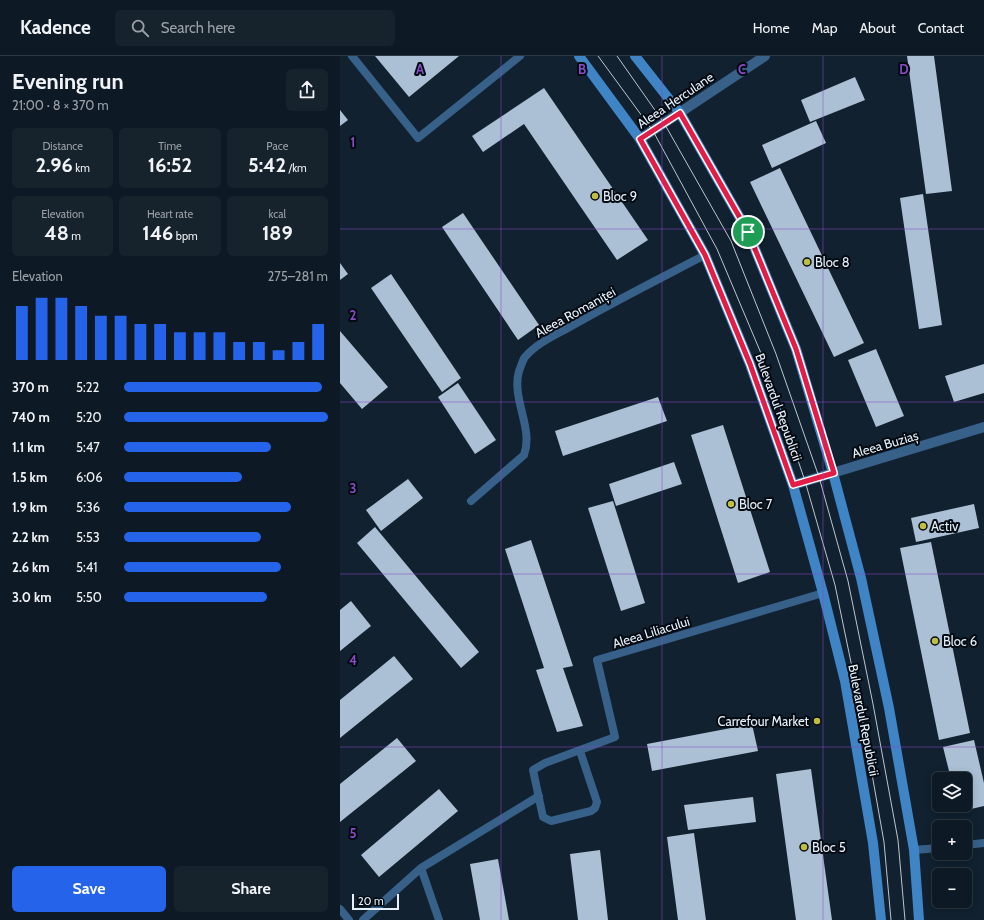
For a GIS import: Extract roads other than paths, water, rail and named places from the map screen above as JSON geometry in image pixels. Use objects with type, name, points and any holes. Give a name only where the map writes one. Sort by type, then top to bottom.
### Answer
[{"type":"main road","name":"Bulevardul Republicii","points":[[579,56],[640,139],[705,255],[750,364],[793,485],[823,593],[858,748],[873,843],[881,920]]},
{"type":"main road","name":"Bulevardul Republicii","points":[[635,56],[680,113],[748,232],[796,349],[834,473],[860,578],[889,708],[914,850],[918,920]]},
{"type":"street","name":"Aleea Herculane","points":[[640,139],[765,56]]},
{"type":"street","name":"Aleea Buziaș","points":[[793,485],[984,427]]},
{"type":"lane","points":[[352,56],[418,138],[520,56]]},
{"type":"lane","name":"Aleea Romaniței","points":[[471,501],[524,455],[527,448],[527,439],[518,385],[519,372],[524,358],[539,345],[582,320],[705,255]]},
{"type":"lane","name":"Aleea Liliacului","points":[[580,751],[596,802],[595,808],[591,811],[551,821],[543,817],[533,770],[544,763],[615,737],[597,660],[823,593]]},
{"type":"lane","points":[[363,920],[421,868],[539,796]]},
{"type":"lane","points":[[972,844],[984,842]]},
{"type":"lane","points":[[914,850],[932,849]]},
{"type":"lane","points":[[421,868],[439,920]]},
{"type":"lane","points":[[340,909],[349,920]]},
{"type":"tram line","points":[[598,56],[653,131],[717,249],[763,358],[805,481],[835,585],[860,706],[884,842],[891,920]]},
{"type":"tram line","points":[[617,56],[664,123],[731,241],[776,354],[819,477],[848,581],[873,704],[898,840],[905,920]]},
{"type":"place","name":"Bloc 9","points":[[595,196]]},
{"type":"place","name":"Bloc 8","points":[[807,262]]},
{"type":"place","name":"Bloc 7","points":[[731,504]]},
{"type":"place","name":"Activ","points":[[923,526]]},
{"type":"place","name":"Bloc 6","points":[[935,641]]},
{"type":"place","name":"Carrefour Market","points":[[817,721]]},
{"type":"place","name":"Bloc 5","points":[[804,847]]}]
